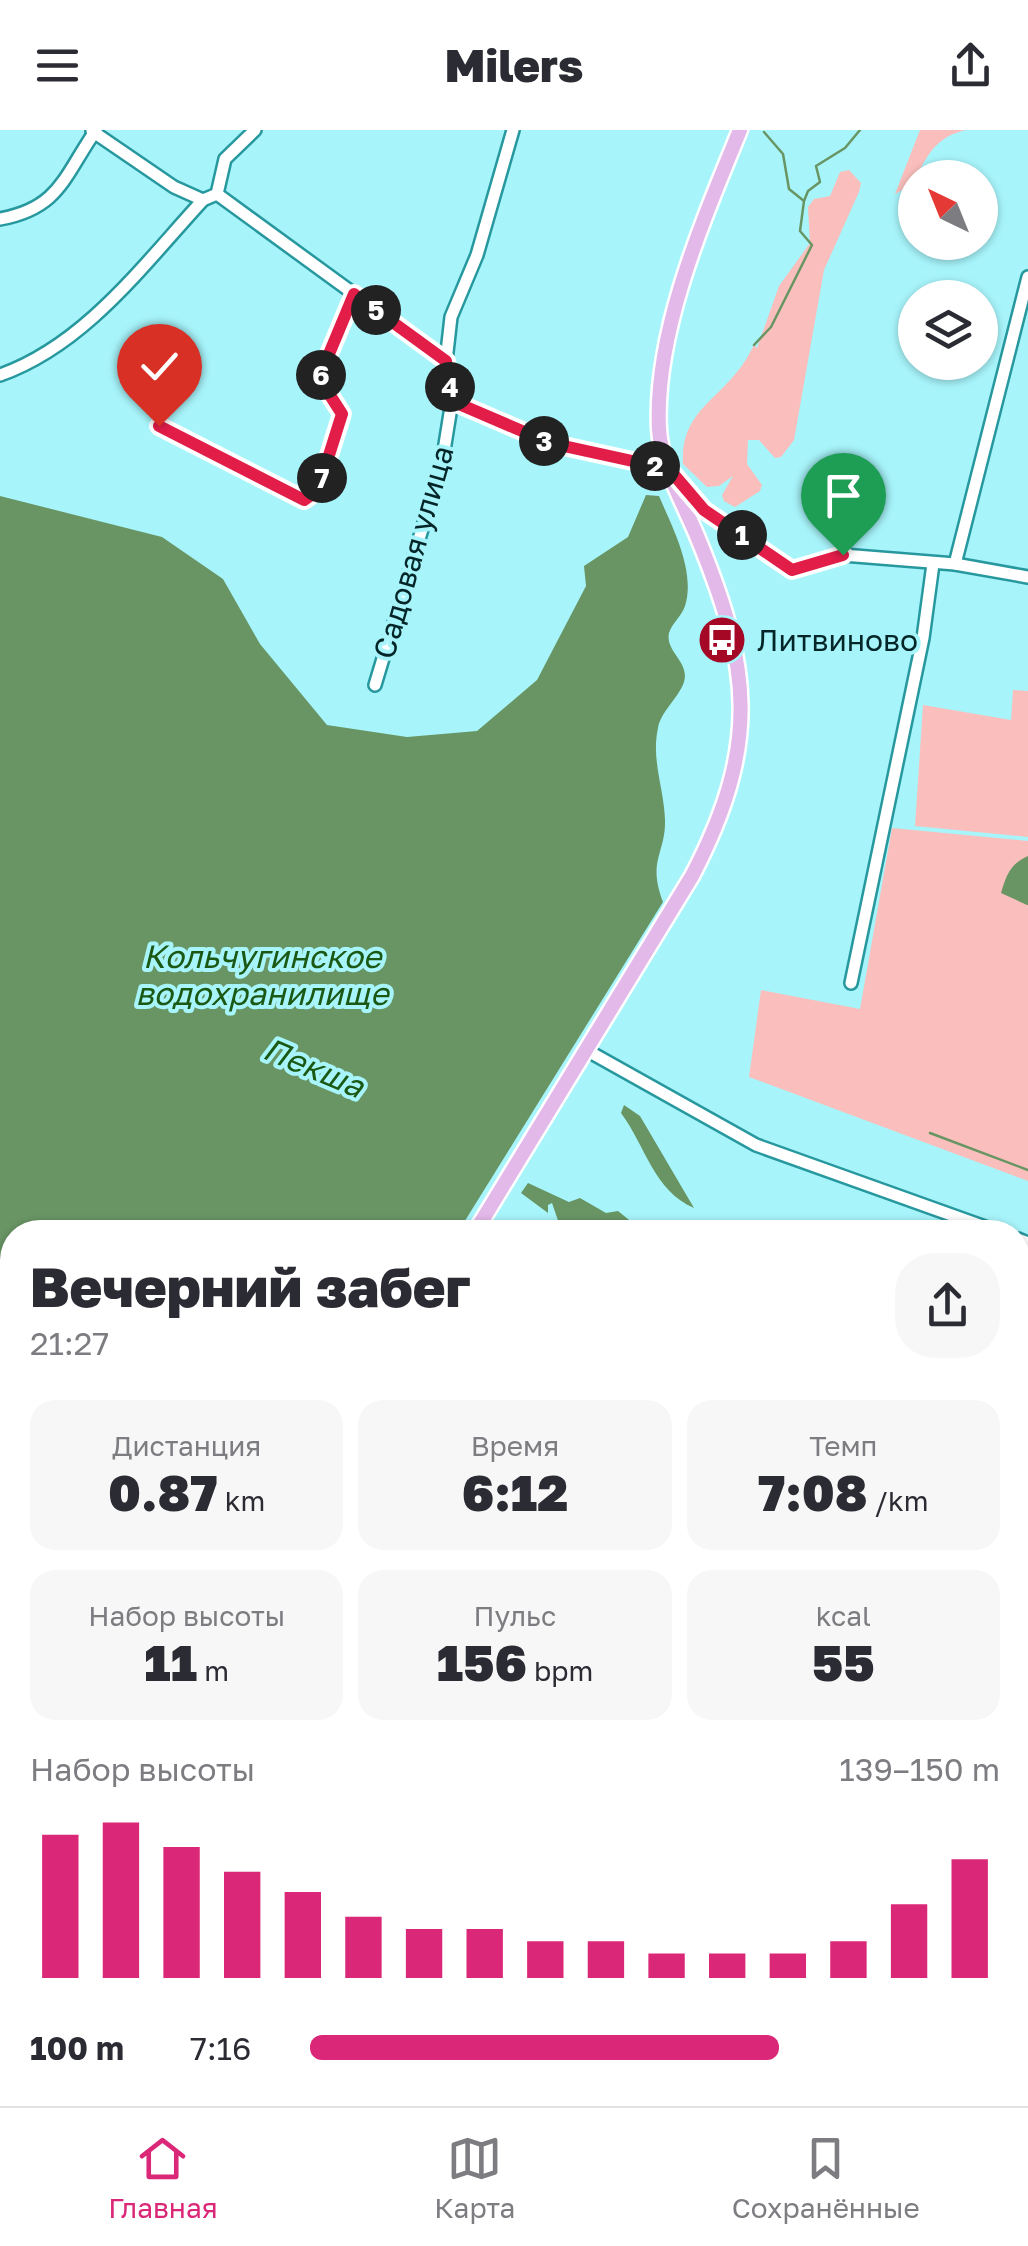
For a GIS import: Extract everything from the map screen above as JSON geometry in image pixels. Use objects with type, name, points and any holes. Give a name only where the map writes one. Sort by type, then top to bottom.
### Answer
[{"type":"main road","points":[[482,1220],[673,908],[718,824],[736,764],[743,716],[741,676],[725,610],[669,469],[658,428],[667,350],[702,229],[740,130]]},
{"type":"street","points":[[217,194],[225,159],[255,130]]},
{"type":"street","name":"Садовая улица","points":[[375,685],[442,462],[452,401],[446,361],[450,317],[477,255],[513,130]]},
{"type":"street","points":[[0,218],[30,214],[52,197],[94,131],[174,188],[202,200]]},
{"type":"street","points":[[0,375],[29,365],[103,309],[202,200],[217,194]]},
{"type":"street","points":[[217,194],[446,361]]},
{"type":"street","points":[[956,564],[1028,277]]},
{"type":"street","points":[[159,426],[304,500],[312,497],[318,490],[342,414],[319,378],[354,294]]},
{"type":"street","points":[[452,401],[550,443],[669,469],[704,510],[792,570],[843,555],[956,564],[1028,577]]},
{"type":"street","points":[[851,983],[923,638],[933,564]]},
{"type":"street","points":[[588,1051],[756,1145],[965,1220]]},
{"type":"shaded area","points":[[920,130],[966,130],[939,143],[925,160],[908,160]]},
{"type":"shaded area","points":[[849,170],[861,183],[824,270],[794,440],[781,457],[775,458],[759,440],[748,440],[747,464],[762,485],[760,491],[735,507],[724,501],[722,495],[733,476],[719,486],[707,487],[683,464],[687,434],[699,412],[740,369],[754,345],[757,348],[779,286],[810,243],[808,207],[814,199],[830,196],[840,172]]},
{"type":"shaded area","points":[[1013,690],[1028,691],[1028,837],[915,826],[923,705],[1011,720]]},
{"type":"shaded area","points":[[892,828],[1028,841],[1028,1181],[749,1077],[761,990],[860,1009]]},
{"type":"water","name":"Кольчугинское водохранилище","points":[[646,495],[659,496],[681,550],[687,578],[685,606],[669,633],[670,646],[684,669],[684,682],[662,716],[656,740],[665,820],[657,867],[663,902],[465,1220],[0,1220],[0,496],[162,537],[223,579],[260,644],[327,725],[407,737],[477,731],[537,680],[586,586],[584,566],[628,537]]},
{"type":"water","points":[[1028,856],[1027,905],[1001,893],[1010,871]]},
{"type":"water","points":[[624,1105],[640,1116],[694,1208],[660,1179],[621,1113]]},
{"type":"water","points":[[528,1183],[569,1202],[580,1198],[606,1213],[618,1211],[629,1220],[558,1220],[552,1203],[548,1213],[521,1193]]},
{"type":"waterway","points":[[804,201],[808,191],[820,182],[816,166],[845,148],[860,130]]},
{"type":"waterway","points":[[754,345],[771,327],[812,245],[800,231],[804,201],[789,189],[783,154],[764,132]]},
{"type":"waterway","points":[[930,1133],[1028,1170]]},
{"type":"place","name":"Литвиново","points":[[722,640]]},
{"type":"route","points":[[159,426],[304,500],[312,497],[318,490],[342,414],[319,378],[354,294],[446,361],[452,401],[550,443],[669,469],[704,510],[792,570],[843,555]]},
{"type":"water label","name":"Пекша","points":[[314,1067]]}]
